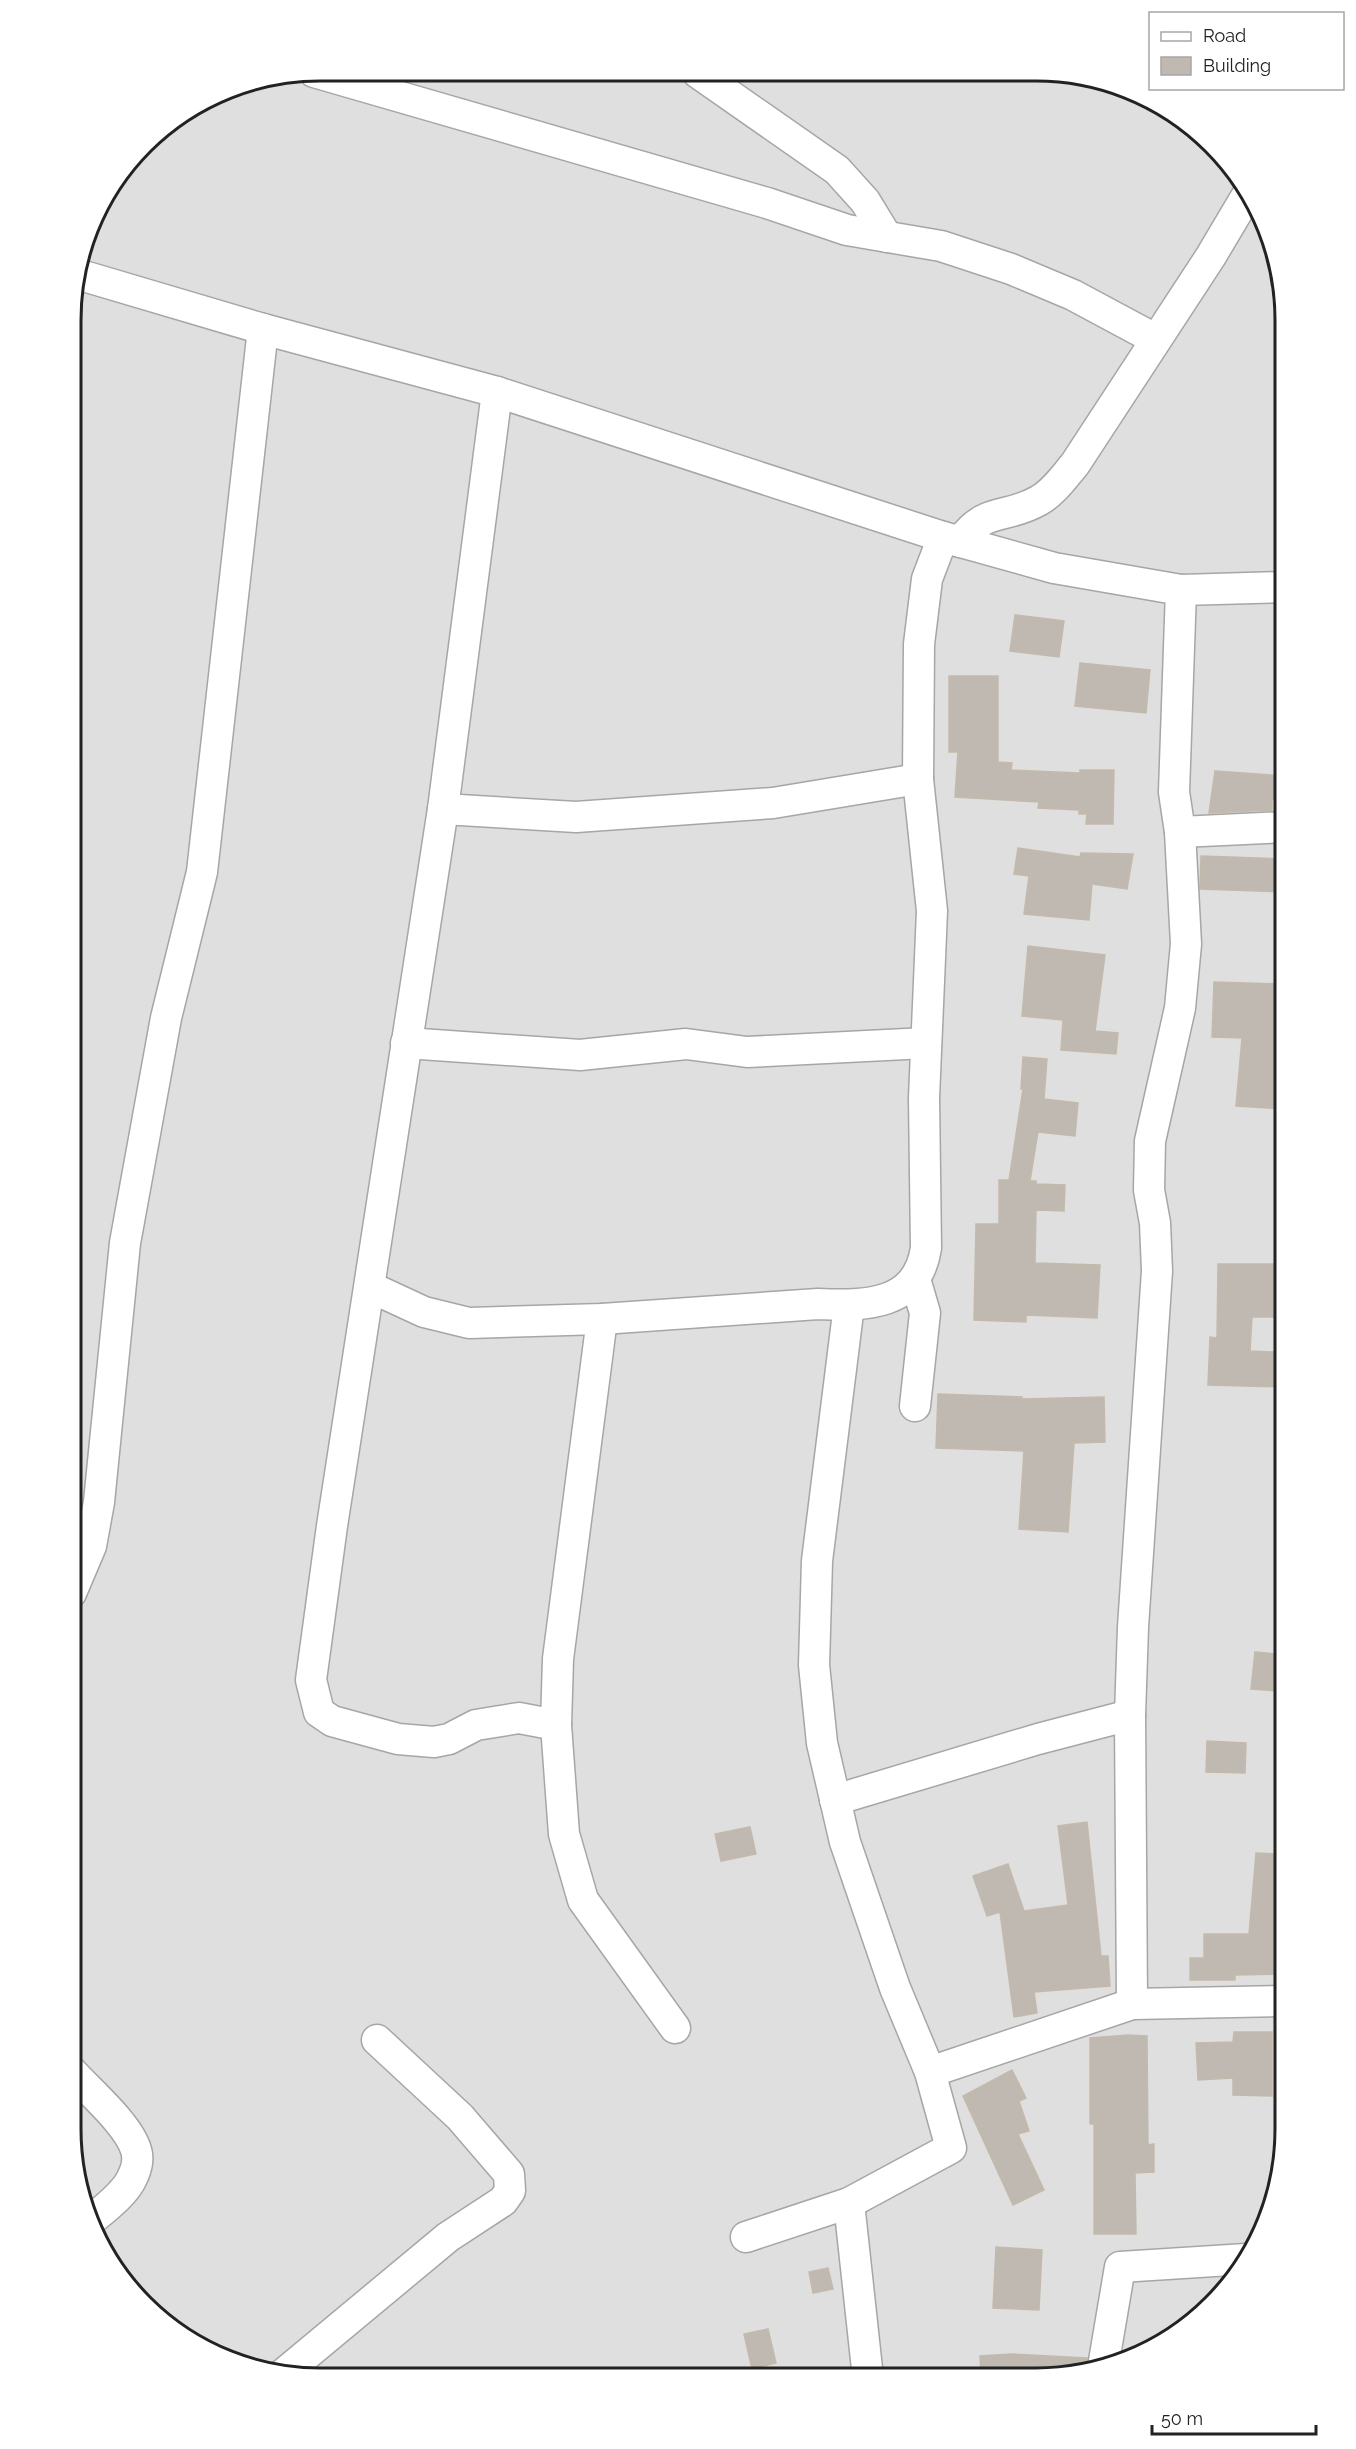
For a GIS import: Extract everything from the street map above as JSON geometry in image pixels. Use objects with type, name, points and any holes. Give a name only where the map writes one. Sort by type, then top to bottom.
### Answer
[{"type":"street","points":[[355,81],[767,203],[847,230],[941,246],[1011,269],[1073,295],[1155,339]]},
{"type":"street","points":[[709,81],[837,170],[865,201],[887,237]]},
{"type":"street","points":[[370,1287],[424,1312],[469,1323],[602,1319],[818,1304],[849,1305],[888,1299],[901,1292],[915,1279],[924,1264],[926,1248],[926,1043],[931,888],[918,779],[920,644],[927,579],[952,539],[977,521],[1019,509],[1049,494],[1075,464],[1211,256],[1244,201]]},
{"type":"street","points":[[85,276],[263,329],[497,392],[952,539],[1054,568],[1180,590],[1275,587]]},
{"type":"street","points":[[81,1570],[91,1546],[99,1502],[125,1243],[164,1030],[201,872],[263,329]]},
{"type":"street","points":[[497,392],[443,809],[332,1526],[311,1680],[315,1703],[320,1712],[332,1721],[398,1739],[434,1742],[449,1739],[476,1725],[519,1718],[556,1725]]},
{"type":"street","points":[[1132,2004],[1130,1715],[1133,1627],[1157,1271],[1155,1223],[1149,1190],[1150,1141],[1180,1008],[1186,944],[1180,832],[1173,792],[1180,590]]},
{"type":"street","points":[[443,809],[576,817],[773,803],[918,779]]},
{"type":"street","points":[[1180,832],[1275,827]]},
{"type":"street","points":[[406,1043],[580,1055],[686,1044],[747,1052],[926,1043]]},
{"type":"street","points":[[915,1279],[922,1295],[924,1314],[915,1406]]},
{"type":"street","points":[[746,2238],[849,2203],[951,2148],[930,2072],[895,1988],[852,1865],[822,1743],[814,1665],[817,1561],[849,1305]]},
{"type":"street","points":[[602,1319],[558,1659],[556,1725],[564,1834],[583,1900],[675,2028]]},
{"type":"street","points":[[835,1800],[1038,1739],[1130,1715]]},
{"type":"street","points":[[930,2072],[1132,2004],[1275,2001]]},
{"type":"street","points":[[293,2366],[448,2237],[503,2201],[510,2191],[509,2174],[460,2117],[377,2040]]},
{"type":"street","points":[[81,2083],[128,2135],[136,2151],[137,2163],[131,2180],[97,2215]]},
{"type":"street","points":[[849,2203],[867,2368]]},
{"type":"street","points":[[1105,2358],[1120,2267],[1236,2260]]},
{"type":"shaded area","points":[[320,81],[1036,81],[1067,83],[1098,89],[1128,99],[1182,130],[1226,174],[1257,228],[1270,273],[1275,320],[1275,2129],[1273,2160],[1267,2191],[1257,2221],[1235,2262],[1216,2287],[1182,2319],[1128,2350],[1083,2363],[1036,2368],[320,2368],[289,2366],[258,2360],[228,2350],[174,2319],[130,2275],[99,2221],[86,2176],[81,2129],[81,320],[83,289],[89,258],[99,228],[113,200],[130,174],[162,140],[187,121],[228,99],[258,89],[289,83]]},
{"type":"building","points":[[1015,615],[1064,621],[1059,657],[1010,651]]},
{"type":"building","points":[[1080,663],[1150,670],[1146,713],[1075,706]]},
{"type":"building","points":[[949,676],[998,676],[998,762],[1012,763],[1011,770],[1080,773],[1080,770],[1114,770],[1113,824],[1086,824],[1087,814],[1079,814],[1079,810],[1038,808],[1039,802],[955,797],[958,752],[949,752]]},
{"type":"building","points":[[1215,771],[1275,775],[1275,799],[1272,799],[1272,810],[1209,813]]},
{"type":"building","points":[[1018,848],[1080,857],[1081,853],[1133,854],[1127,889],[1092,884],[1089,920],[1024,914],[1029,876],[1014,874]]},
{"type":"building","points":[[1201,856],[1275,859],[1275,892],[1200,889]]},
{"type":"building","points":[[1028,946],[1105,955],[1095,1031],[1118,1033],[1116,1054],[1061,1050],[1063,1020],[1022,1016]]},
{"type":"building","points":[[1214,982],[1275,984],[1275,1108],[1236,1106],[1242,1038],[1212,1037]]},
{"type":"building","points":[[1023,1057],[1047,1059],[1044,1099],[1078,1103],[1075,1136],[1038,1132],[1030,1181],[1036,1181],[1036,1184],[1065,1185],[1064,1211],[1036,1210],[1035,1263],[1100,1265],[1097,1318],[1026,1315],[1026,1322],[974,1320],[976,1224],[999,1224],[999,1180],[1009,1180],[1023,1089],[1021,1089]]},
{"type":"building","points":[[1218,1264],[1275,1264],[1275,1317],[1252,1317],[1250,1351],[1274,1352],[1275,1387],[1208,1385],[1210,1337],[1217,1338]]},
{"type":"building","points":[[938,1394],[1022,1397],[1022,1399],[1104,1397],[1105,1442],[1074,1443],[1068,1532],[1019,1529],[1024,1451],[936,1448]]},
{"type":"building","points":[[1255,1652],[1275,1654],[1275,1691],[1251,1689]]},
{"type":"building","points":[[1207,1741],[1246,1743],[1245,1773],[1206,1772]]},
{"type":"building","points":[[1087,1822],[1101,1956],[1108,1956],[1110,1986],[1034,1992],[1037,2013],[1014,2017],[1000,1912],[987,1916],[973,1876],[1008,1864],[1024,1911],[1068,1905],[1058,1826]]},
{"type":"building","points":[[750,1827],[756,1854],[721,1861],[715,1834]]},
{"type":"building","points":[[1256,1853],[1275,1854],[1275,1974],[1235,1975],[1235,1980],[1190,1980],[1190,1958],[1204,1958],[1204,1934],[1249,1934]]},
{"type":"building","points":[[1234,2032],[1272,2032],[1272,2096],[1233,2095],[1233,2078],[1198,2080],[1196,2043],[1233,2042]]},
{"type":"building","points":[[1147,2036],[1148,2145],[1154,2144],[1154,2172],[1135,2173],[1136,2234],[1094,2234],[1094,2124],[1090,2124],[1090,2038]]},
{"type":"building","points":[[1012,2070],[1026,2098],[1019,2101],[1029,2131],[1018,2134],[1044,2190],[1013,2205],[963,2096]]},
{"type":"building","points":[[996,2247],[1042,2250],[1039,2310],[993,2308]]},
{"type":"building","points":[[828,2268],[833,2289],[813,2293],[809,2272]]},
{"type":"building","points":[[768,2329],[776,2363],[752,2368],[744,2334]]},
{"type":"building","points":[[1011,2354],[1087,2358],[1087,2362],[1067,2366],[981,2368],[980,2356]]}]
